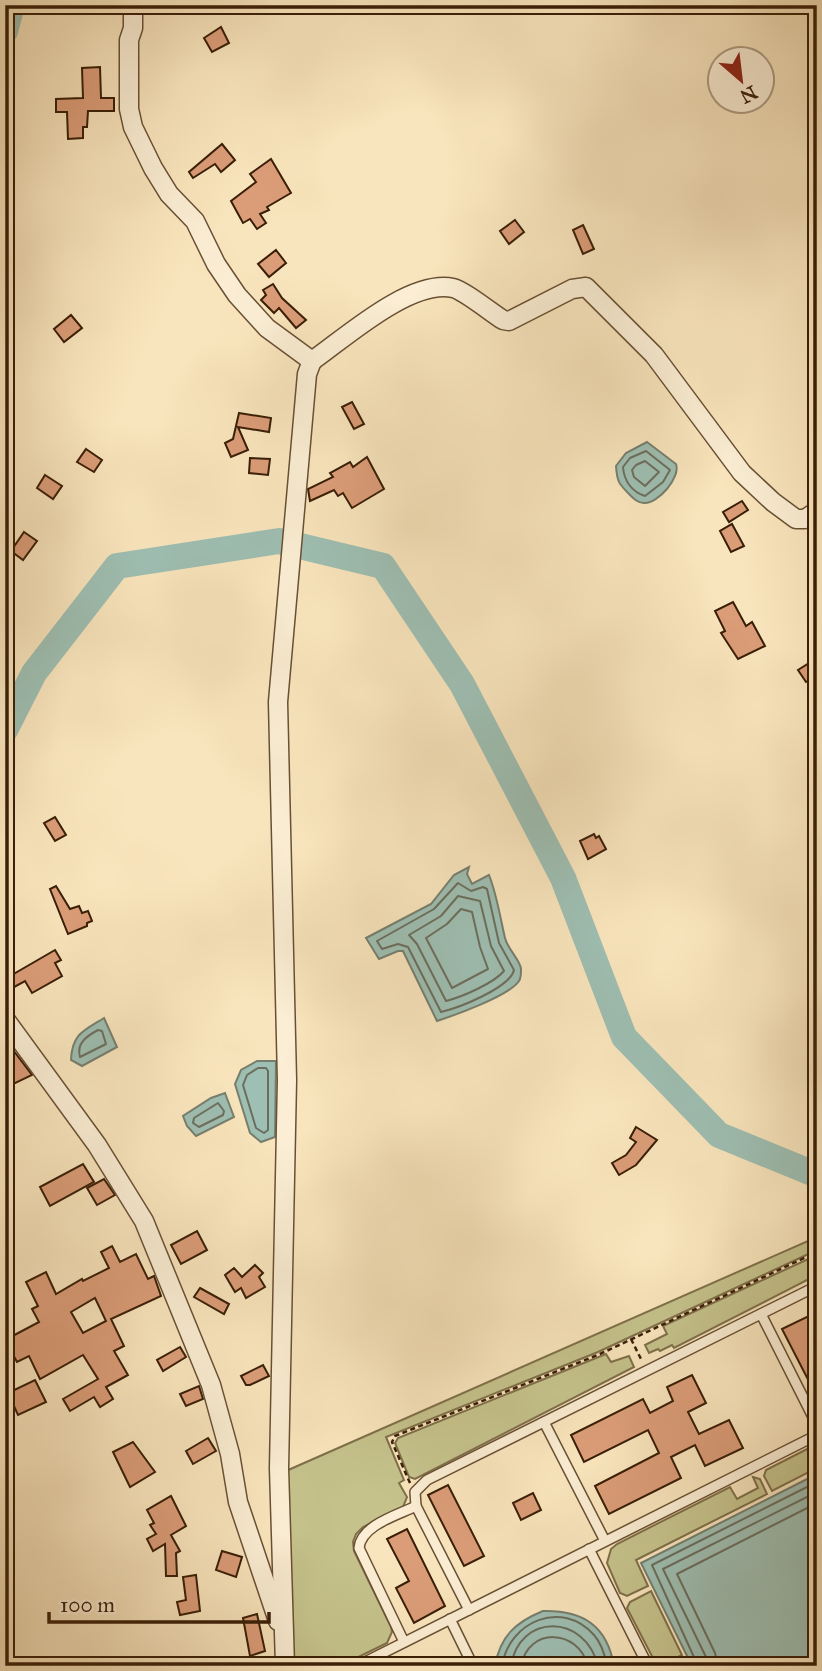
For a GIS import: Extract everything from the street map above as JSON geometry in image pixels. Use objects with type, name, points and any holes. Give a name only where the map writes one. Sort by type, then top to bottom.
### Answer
[{"type":"street","points":[[133,5],[133,28],[129,40],[129,108],[133,127],[169,194],[195,222],[216,264],[237,295],[309,368]]},
{"type":"street","points":[[285,1666],[279,1468],[286,1080],[278,702],[309,368],[360,325],[404,296],[435,288],[454,288],[503,320],[509,321],[572,289],[586,286],[654,355],[742,473],[796,519],[805,519],[817,511]]},
{"type":"street","points":[[5,1019],[97,1145],[144,1221],[211,1385],[230,1454],[238,1502],[285,1643]]},
{"type":"lane","points":[[469,1610],[416,1506],[415,1492],[428,1480],[817,1286]]},
{"type":"lane","points":[[761,1314],[817,1426]]},
{"type":"lane","points":[[544,1422],[605,1541]]},
{"type":"lane","points":[[356,1666],[817,1435]]},
{"type":"lane","points":[[404,1642],[360,1555],[359,1541],[370,1530],[416,1506]]},
{"type":"lane","points":[[589,1549],[648,1666]]},
{"type":"lane","points":[[450,1619],[473,1666]]},
{"type":"path","points":[[415,1492],[392,1442],[395,1436],[631,1339],[817,1252]]},
{"type":"path","points":[[631,1339],[647,1371]]},
{"type":"shaded area","points":[[817,1237],[817,1250],[598,1352],[386,1437],[404,1480],[399,1483],[407,1497],[403,1507],[363,1527],[353,1542],[354,1551],[392,1632],[387,1643],[340,1666],[293,1666],[286,1471]]},
{"type":"shaded area","points":[[817,1255],[817,1275],[674,1348],[672,1345],[649,1353],[645,1345],[667,1334],[663,1326]]},
{"type":"shaded area","points":[[606,1354],[611,1362],[629,1356],[634,1367],[415,1479],[409,1477],[395,1443],[398,1438]]},
{"type":"shaded area","points":[[817,1444],[817,1468],[772,1491],[764,1476],[766,1470]]},
{"type":"shaded area","points":[[753,1477],[760,1479],[767,1494],[636,1560],[648,1586],[627,1596],[620,1593],[607,1563],[611,1549],[730,1487],[737,1499],[758,1488]]},
{"type":"shaded area","points":[[651,1591],[682,1655],[661,1666],[656,1664],[627,1608],[630,1602]]},
{"type":"water","points":[[647,442],[676,464],[677,469],[672,482],[662,495],[644,503],[635,499],[621,485],[616,466],[626,453]]},
{"type":"water","points":[[469,867],[467,874],[472,884],[489,875],[505,938],[521,967],[521,977],[513,987],[493,999],[437,1021],[403,951],[379,959],[366,938],[431,904],[454,875]]},
{"type":"water","points":[[104,1018],[117,1047],[82,1066],[71,1060],[76,1039]]},
{"type":"water","points":[[257,1061],[276,1061],[275,1137],[261,1142],[250,1133],[235,1084],[241,1070]]},
{"type":"water","points":[[225,1093],[234,1117],[196,1136],[183,1116],[211,1098]]},
{"type":"water","points":[[817,1474],[817,1666],[692,1666],[641,1563]]},
{"type":"water","points":[[543,1611],[570,1613],[590,1623],[599,1630],[605,1640],[614,1666],[495,1666],[501,1646],[511,1631]]},
{"type":"building","points":[[221,27],[229,43],[212,52],[204,38]]},
{"type":"building","points":[[100,67],[101,98],[114,98],[114,111],[88,111],[83,138],[68,139],[67,112],[56,112],[56,99],[83,98],[82,68]]},
{"type":"building","points":[[222,144],[235,160],[221,172],[215,164],[193,178],[189,172]]},
{"type":"building","points":[[271,159],[291,193],[260,214],[266,223],[257,229],[250,219],[243,223],[231,201],[256,182],[250,174]]},
{"type":"building","points":[[515,220],[524,232],[509,244],[500,231]]},
{"type":"building","points":[[583,225],[594,249],[583,254],[573,230]]},
{"type":"building","points":[[276,250],[286,263],[269,277],[258,264]]},
{"type":"building","points":[[273,284],[282,298],[306,320],[296,328],[279,308],[274,313],[261,300],[266,295],[263,290]]},
{"type":"building","points":[[71,315],[82,328],[64,342],[54,329]]},
{"type":"building","points":[[352,402],[364,424],[354,429],[342,407]]},
{"type":"building","points":[[239,413],[271,418],[269,432],[238,427],[248,450],[231,457],[225,443],[233,439]]},
{"type":"building","points":[[86,449],[102,460],[94,472],[77,462]]},
{"type":"building","points":[[367,457],[384,489],[352,508],[343,493],[338,496],[334,490],[310,501],[308,489],[333,477],[330,473],[350,462],[353,467]]},
{"type":"building","points":[[250,458],[270,459],[268,475],[249,473]]},
{"type":"building","points":[[45,475],[62,486],[53,499],[37,488]]},
{"type":"building","points":[[742,501],[748,510],[729,522],[723,512]]},
{"type":"building","points":[[732,524],[744,546],[731,552],[720,531]]},
{"type":"building","points":[[24,532],[37,541],[23,560],[11,551]]},
{"type":"building","points":[[733,602],[746,626],[752,622],[765,646],[738,659],[721,633],[725,631],[715,611]]},
{"type":"building","points":[[817,658],[817,675],[806,682],[798,670]]},
{"type":"building","points":[[55,817],[66,835],[55,841],[44,823]]},
{"type":"building","points":[[594,834],[596,838],[599,836],[606,849],[588,859],[580,841]]},
{"type":"building","points":[[56,886],[70,909],[79,906],[82,913],[88,911],[92,921],[87,923],[87,926],[68,934],[50,889]]},
{"type":"building","points":[[55,950],[61,960],[55,963],[62,976],[32,993],[25,981],[5,992],[5,979]]},
{"type":"building","points":[[10,1046],[32,1075],[5,1088],[5,1048]]},
{"type":"building","points":[[636,1127],[657,1140],[636,1165],[619,1175],[612,1163],[626,1155],[636,1142],[630,1138]]},
{"type":"building","points":[[83,1164],[94,1182],[50,1206],[40,1187]]},
{"type":"building","points":[[104,1179],[115,1195],[97,1205],[87,1188]]},
{"type":"building","points":[[197,1231],[207,1250],[181,1264],[171,1245]]},
{"type":"building","points":[[112,1246],[120,1262],[136,1254],[148,1279],[154,1276],[161,1296],[111,1319],[124,1346],[114,1351],[128,1375],[106,1387],[113,1399],[100,1407],[94,1397],[70,1411],[63,1399],[98,1379],[83,1355],[40,1379],[29,1356],[17,1362],[5,1340],[39,1322],[32,1309],[38,1306],[26,1282],[46,1272],[56,1294],[109,1268],[101,1252]],"holes":[[[95,1298],[106,1321],[83,1333],[71,1312]]]},
{"type":"building","points":[[255,1265],[263,1273],[259,1277],[265,1287],[246,1298],[241,1288],[235,1292],[225,1275],[234,1268],[242,1277]]},
{"type":"building","points":[[200,1288],[229,1304],[224,1314],[194,1297]]},
{"type":"building","points":[[817,1312],[817,1397],[782,1329]]},
{"type":"building","points":[[180,1347],[186,1357],[163,1371],[157,1360]]},
{"type":"building","points":[[263,1365],[269,1376],[246,1385],[241,1376]]},
{"type":"building","points":[[692,1375],[706,1403],[688,1412],[699,1434],[729,1420],[743,1448],[705,1466],[695,1445],[671,1457],[681,1478],[609,1514],[595,1486],[659,1453],[648,1430],[584,1462],[571,1435],[643,1399],[650,1413],[673,1401],[667,1387]]},
{"type":"building","points":[[35,1380],[46,1402],[18,1415],[8,1393]]},
{"type":"building","points":[[199,1386],[203,1399],[186,1406],[180,1394]]},
{"type":"building","points":[[208,1438],[216,1451],[193,1464],[186,1451]]},
{"type":"building","points":[[133,1442],[155,1472],[130,1487],[113,1452]]},
{"type":"building","points":[[448,1485],[484,1556],[464,1566],[428,1495]]},
{"type":"building","points":[[533,1493],[541,1510],[521,1520],[513,1503]]},
{"type":"building","points":[[171,1496],[186,1526],[171,1535],[180,1551],[176,1553],[177,1576],[166,1576],[165,1544],[153,1551],[147,1539],[156,1534],[150,1525],[154,1523],[147,1510]]},
{"type":"building","points":[[407,1529],[445,1606],[414,1623],[396,1588],[409,1581],[387,1539]]},
{"type":"building","points":[[222,1551],[242,1557],[236,1577],[216,1570]]},
{"type":"building","points":[[196,1575],[200,1611],[180,1615],[177,1602],[186,1600],[183,1577]]},
{"type":"building","points":[[257,1614],[265,1651],[250,1656],[243,1618]]},
{"type":"waterway","points":[[5,31],[12,5]]},
{"type":"waterway","points":[[5,730],[34,673],[117,566],[279,541],[383,566],[462,684],[563,878],[624,1037],[719,1135],[817,1175]]}]
